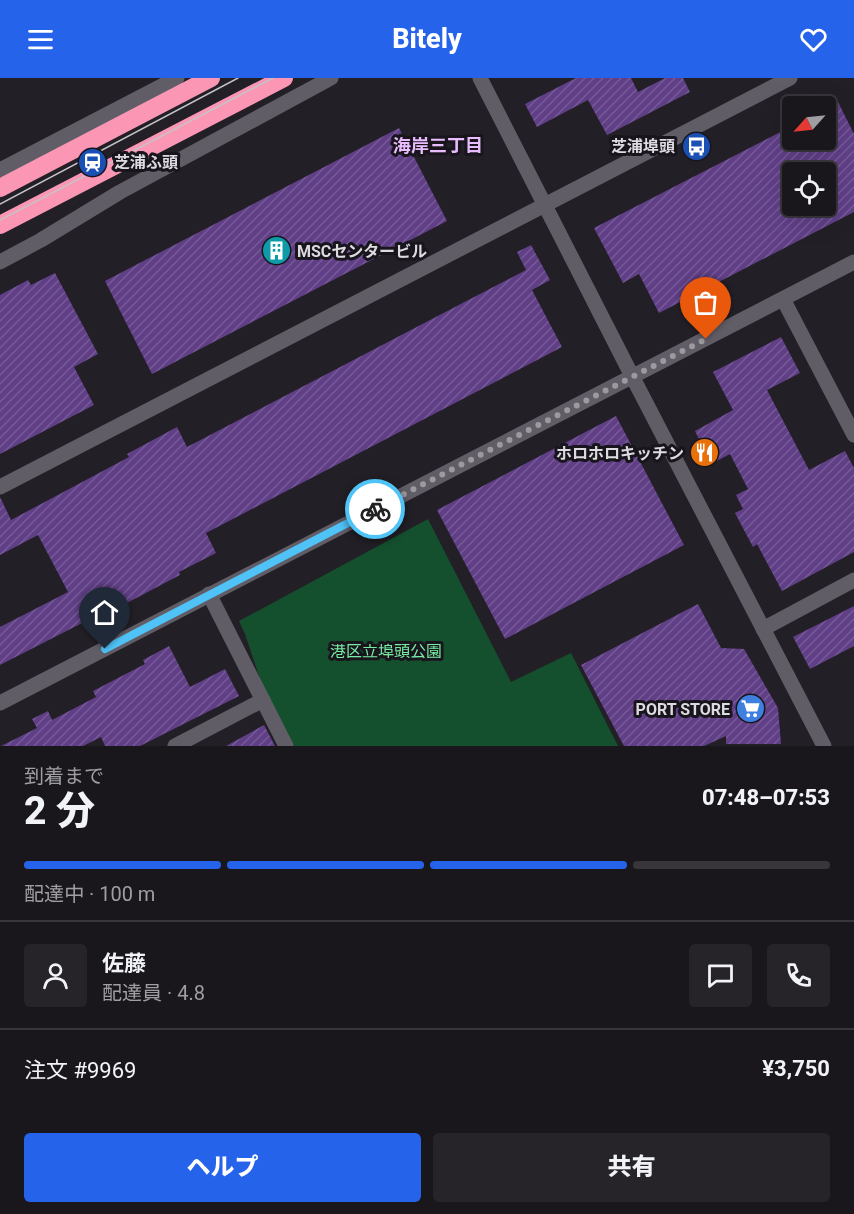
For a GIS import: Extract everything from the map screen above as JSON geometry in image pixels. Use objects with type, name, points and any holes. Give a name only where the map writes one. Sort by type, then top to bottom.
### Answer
[{"type":"highway","points":[[0,189],[213,78]]},
{"type":"highway","points":[[0,225],[284,78]]},
{"type":"street","points":[[0,170],[177,78]]},
{"type":"street","points":[[0,189],[213,78]]},
{"type":"street","points":[[0,234],[297,78]]},
{"type":"street","points":[[0,262],[120,192],[331,78]]},
{"type":"street","points":[[480,78],[824,746]]},
{"type":"street","points":[[0,487],[790,78]]},
{"type":"street","points":[[0,703],[854,262]]},
{"type":"street","points":[[783,299],[854,435]]},
{"type":"street","points":[[764,629],[854,580]]},
{"type":"street","points":[[209,594],[286,746]]},
{"type":"street","points":[[175,746],[262,700]]},
{"type":"green space","name":"港区立埠頭公園","points":[[428,519],[511,682],[571,653],[618,746],[294,746],[261,682],[239,621]]},
{"type":"building","points":[[576,78],[631,78],[638,92],[665,78],[683,78],[690,92],[607,135],[588,100],[537,127],[525,104]]},
{"type":"building","points":[[838,102],[854,134],[854,212],[659,313],[639,274],[623,283],[594,228],[782,131],[782,150],[836,150],[836,103]]},
{"type":"building","name":"MSCセンタービル","points":[[399,128],[447,221],[152,374],[105,281]]},
{"type":"building","points":[[531,245],[550,280],[532,290],[562,347],[206,533],[216,553],[179,572],[180,575],[85,625],[84,622],[0,665],[0,627],[68,592],[38,535],[0,555],[0,497],[11,520],[129,457],[127,454],[177,427],[187,447],[526,270],[517,252]]},
{"type":"building","points":[[55,273],[98,354],[74,367],[94,405],[0,454],[0,295],[28,280],[31,285]]},
{"type":"building","points":[[781,337],[800,373],[767,390],[809,470],[845,451],[854,468],[854,552],[782,591],[757,544],[753,547],[735,513],[743,509],[736,495],[748,489],[730,454],[711,464],[695,431],[733,410],[713,372]]},
{"type":"building","points":[[616,416],[684,545],[505,639],[437,510]]},
{"type":"building","points":[[698,604],[721,648],[744,649],[778,708],[781,744],[726,744],[726,736],[704,746],[624,746],[581,665]]},
{"type":"building","points":[[854,606],[854,646],[810,669],[793,637]]},
{"type":"building","points":[[169,646],[190,687],[225,669],[239,696],[140,746],[105,746],[101,737],[83,746],[1,746],[37,728],[32,719],[48,711],[52,720],[96,697],[93,691],[145,664],[143,660]]},
{"type":"building","points":[[264,725],[275,746],[226,746]]},
{"type":"tram line","points":[[0,204],[238,78]]},
{"type":"tram line","points":[[0,220],[273,78]]},
{"type":"way so far","points":[[375,509],[706,339]]},
{"type":"place","name":"芝浦埠頭","points":[[696,146]]},
{"type":"place","name":"芝浦ふ頭","points":[[93,162]]},
{"type":"place","name":"MSCセンタービル","points":[[276,251]]},
{"type":"place","name":"ホロホロキッチン","points":[[705,453]]},
{"type":"place","name":"PORT STORE","points":[[751,709]]},
{"type":"district","name":"海岸三丁目","points":[[438,145]]},
{"type":"route","points":[[105,649],[375,509]]}]
